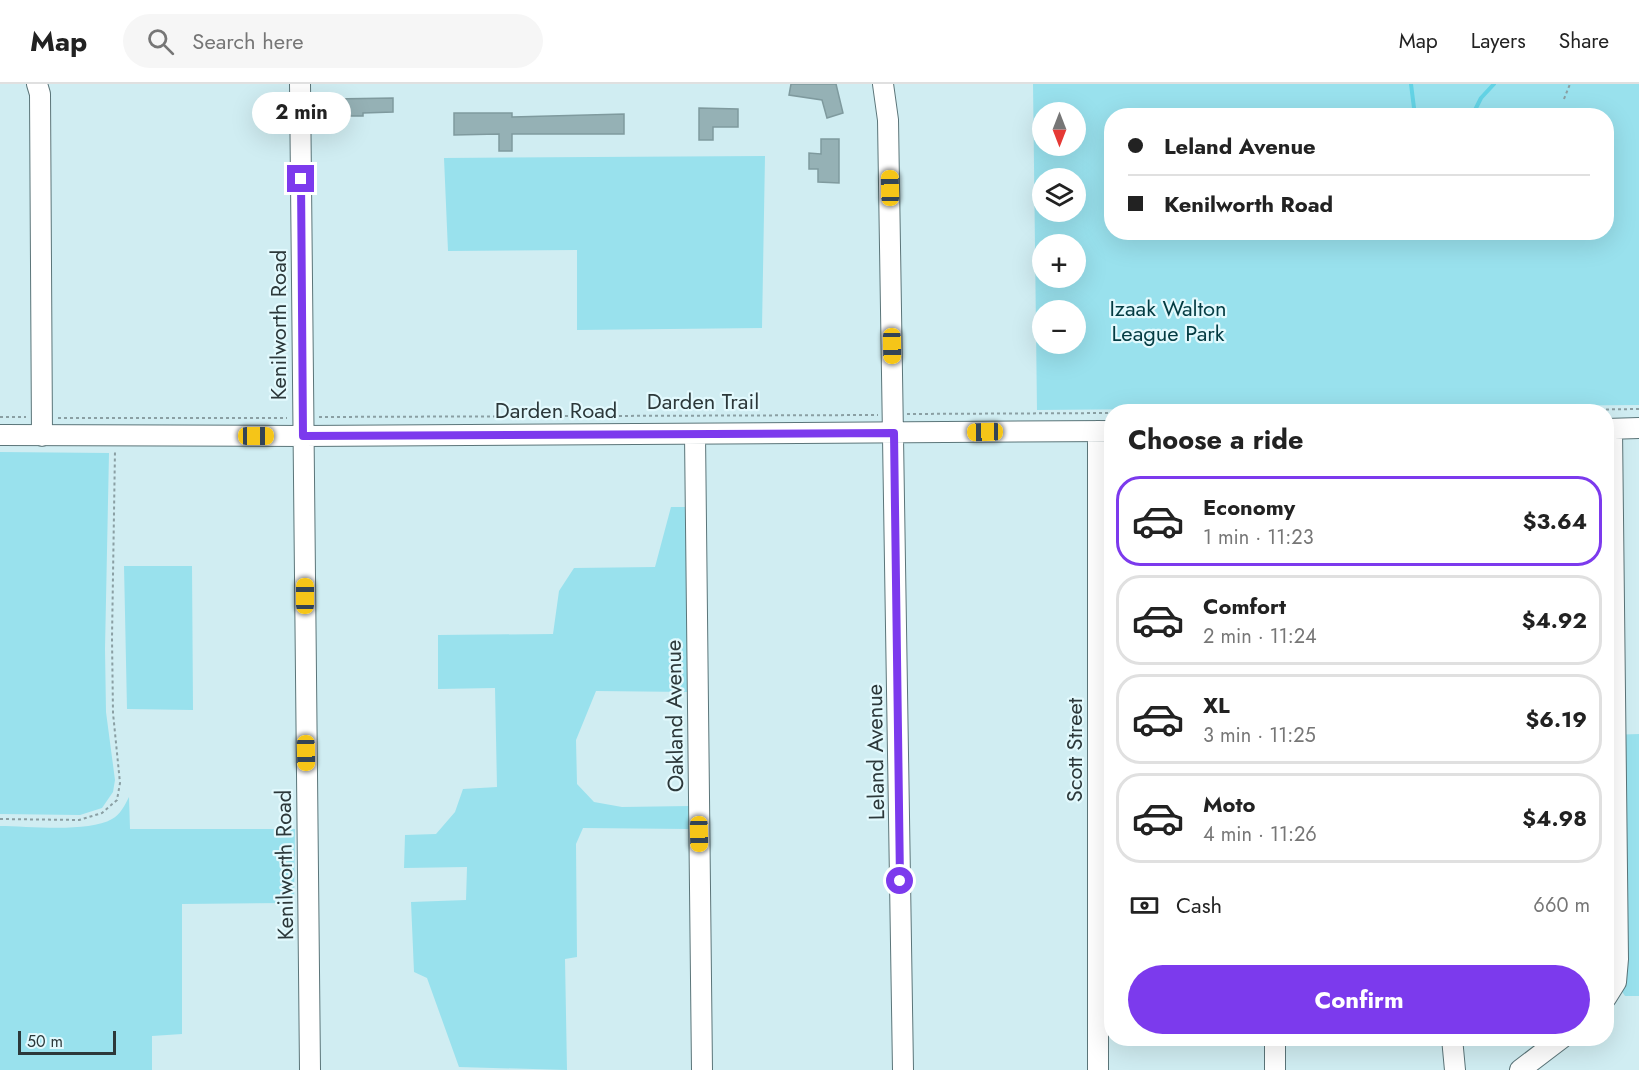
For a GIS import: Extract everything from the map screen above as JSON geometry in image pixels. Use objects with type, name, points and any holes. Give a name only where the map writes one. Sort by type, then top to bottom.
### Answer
[{"type":"street","name":"Kenilworth Road","points":[[300,84],[310,1070]]},
{"type":"street","name":"Leland Avenue","points":[[883,84],[888,120],[903,1070]]},
{"type":"street","points":[[40,87],[42,435]]},
{"type":"street","name":"Darden Road","points":[[0,435],[303,427],[695,434],[894,424],[1104,430]]},
{"type":"street","points":[[1614,429],[1639,428]]},
{"type":"street","name":"Oakland Avenue","points":[[695,434],[702,1070]]},
{"type":"street","name":"Scott Street","points":[[1098,1070],[1104,521]]},
{"type":"street","points":[[1614,723],[1618,959],[1614,985]]},
{"type":"street","points":[[1275,1046],[1275,1070]]},
{"type":"street","points":[[1453,1046],[1455,1070]]},
{"type":"street","points":[[1520,1070],[1552,1046]]},
{"type":"path","points":[[1564,99],[1569,84]]},
{"type":"path","points":[[1614,410],[1639,410]]},
{"type":"path","name":"Darden Trail","points":[[115,418],[303,427],[894,424],[1104,413]]},
{"type":"path","points":[[0,819],[79,820],[102,813],[117,800],[120,783],[113,713],[111,638],[116,448]]},
{"type":"green space","name":"Izaak Walton League Park","points":[[1033,84],[1639,84],[1639,405],[1104,404],[1104,409],[1037,410],[1036,354],[1086,354],[1086,300],[1036,300],[1036,288],[1086,288],[1086,234],[1035,234],[1035,222],[1086,222],[1086,168],[1034,168],[1034,156],[1086,156],[1086,102],[1033,102]]},
{"type":"green space","points":[[765,156],[762,328],[577,330],[577,250],[448,251],[444,158]]},
{"type":"green space","points":[[0,452],[109,453],[106,712],[115,780],[113,792],[102,808],[80,815],[0,814]]},
{"type":"green space","points":[[671,507],[688,507],[690,692],[596,691],[576,740],[577,784],[594,802],[622,807],[689,806],[689,829],[583,828],[576,844],[577,957],[565,959],[567,1070],[459,1067],[427,978],[414,972],[411,902],[466,900],[467,867],[404,868],[405,835],[436,834],[455,812],[463,789],[497,787],[495,688],[438,689],[438,635],[553,634],[559,591],[574,568],[655,567]]},
{"type":"green space","points":[[124,566],[192,566],[193,710],[127,709]]},
{"type":"green space","points":[[1639,734],[1639,996],[1625,996],[1614,980],[1614,735]]},
{"type":"green space","points":[[129,797],[130,829],[295,829],[294,903],[182,904],[182,1034],[152,1036],[152,1070],[0,1070],[0,826],[88,826],[112,819]]},
{"type":"building","points":[[791,84],[836,84],[843,113],[827,118],[822,100],[789,95]]},
{"type":"building","points":[[393,98],[393,112],[363,113],[363,116],[332,116],[332,99]]},
{"type":"building","points":[[699,108],[738,109],[738,127],[713,127],[713,140],[699,140]]},
{"type":"building","points":[[454,113],[512,113],[512,117],[624,114],[624,134],[512,134],[512,151],[499,151],[499,134],[454,135]]},
{"type":"building","points":[[821,139],[839,139],[839,183],[818,182],[818,169],[809,169],[809,153],[821,154]]},
{"type":"waterway","points":[[1411,84],[1414,108]]},
{"type":"waterway","points":[[1476,108],[1481,98],[1494,84]]},
{"type":"route","points":[[301,179],[303,436],[894,433],[900,881]]}]
